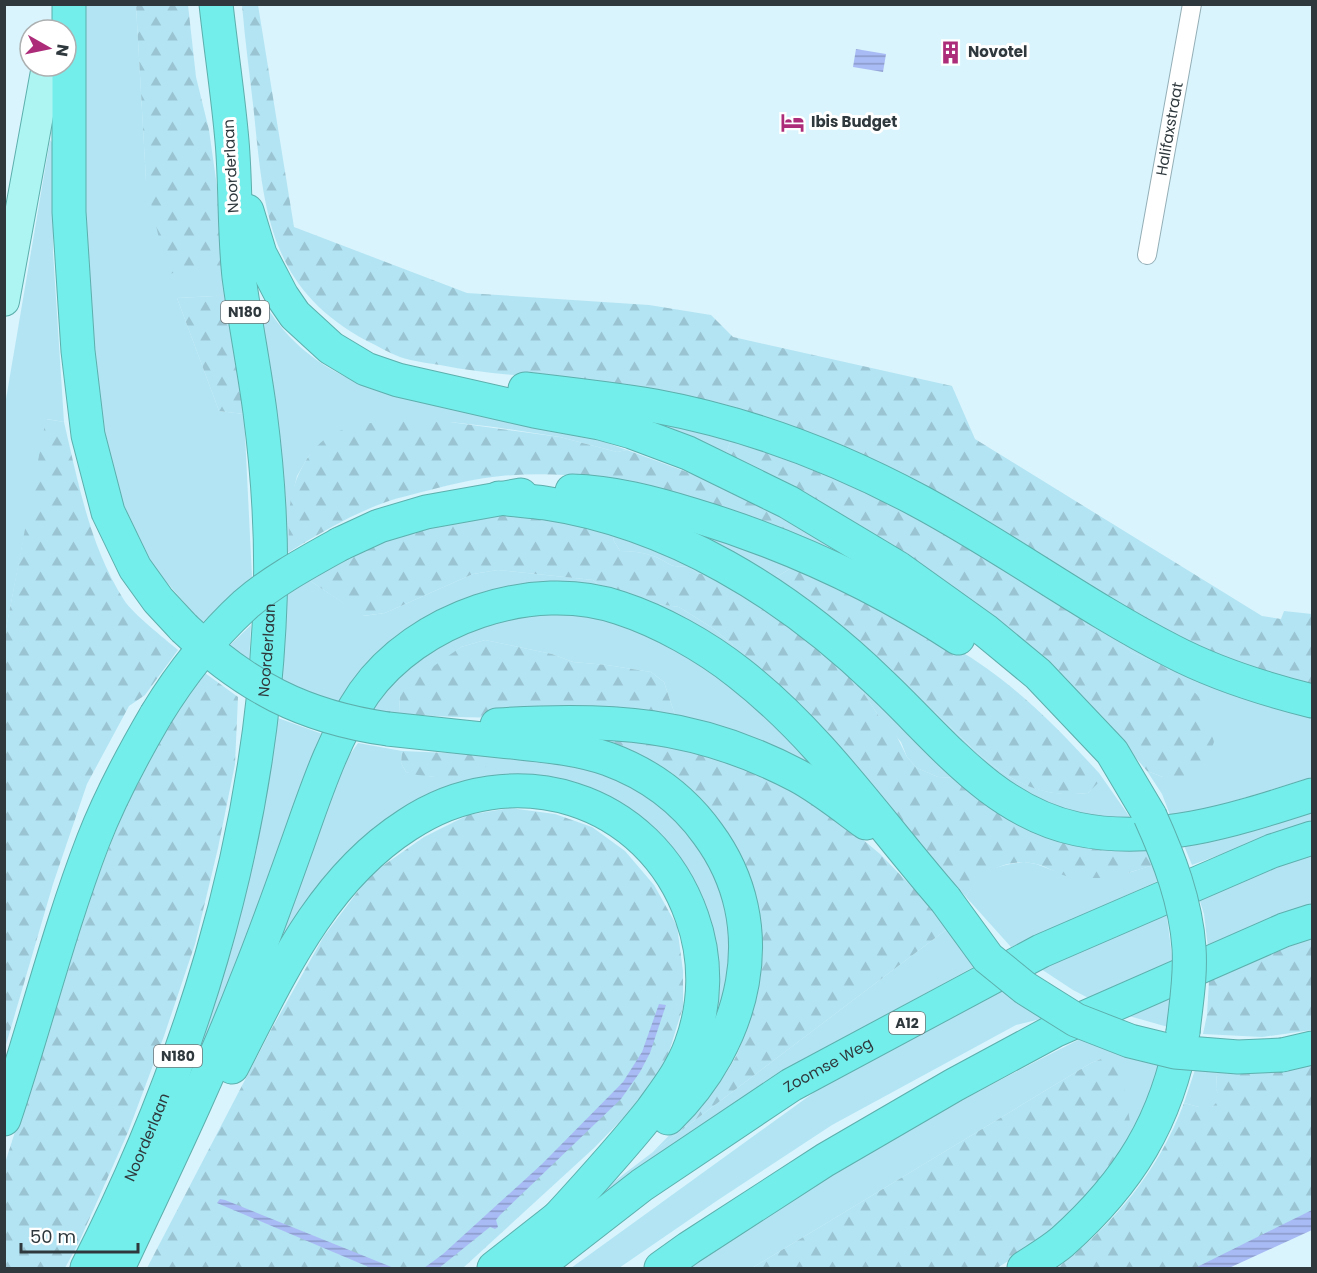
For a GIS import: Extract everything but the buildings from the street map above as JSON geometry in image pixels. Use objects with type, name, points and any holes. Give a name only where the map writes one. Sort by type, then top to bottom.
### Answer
[{"type":"highway","points":[[69,4],[69,212],[78,351],[88,435],[108,512],[135,568],[158,600],[184,628],[232,670],[280,698],[322,715],[388,729],[570,750],[608,759],[629,768],[668,791],[700,823],[726,862],[736,886],[746,933],[744,974],[738,1005],[725,1040],[702,1080],[674,1112],[615,1170],[494,1269]]},
{"type":"highway","name":"Noorderlaan","points":[[87,1269],[146,1141],[183,1045],[217,942],[243,834],[261,715],[269,626],[267,492],[260,415],[235,241],[232,143],[216,4]]},
{"type":"highway","points":[[232,143],[251,229],[260,254],[282,296],[295,315],[331,348],[366,369],[398,380],[534,411],[600,423],[632,432],[688,453],[788,502],[898,568],[986,631],[1038,674],[1108,758],[1150,816],[1173,873],[1183,909],[1189,948],[1183,1032],[1177,1066],[1166,1099],[1149,1137],[1126,1173],[1102,1202],[1060,1243],[1024,1269]]},
{"type":"highway","points":[[436,390],[484,386],[598,397],[658,407],[708,419],[796,446],[864,473],[936,510],[1077,597],[1173,652],[1253,684],[1312,701]]},
{"type":"highway","points":[[4,1119],[27,1052],[65,920],[93,841],[125,770],[178,679],[215,635],[248,603],[286,575],[340,544],[403,518],[443,507],[555,491],[625,497],[715,521],[825,565],[923,615],[983,655],[1108,758]]},
{"type":"highway","points":[[499,498],[545,503],[609,518],[678,543],[720,563],[770,594],[844,649],[958,761],[998,794],[1043,817],[1075,829],[1131,836],[1171,833],[1312,795]]},
{"type":"highway","points":[[121,1269],[246,983],[336,742],[365,693],[393,661],[411,646],[457,619],[510,602],[562,598],[618,607],[667,627],[735,670],[790,717],[826,756],[903,851],[945,898],[988,958],[1025,988],[1076,1020],[1131,1041],[1175,1052],[1238,1057],[1297,1052]]},
{"type":"highway","points":[[388,729],[590,721],[628,723],[669,729],[738,749],[800,777],[827,794],[903,851]]},
{"type":"highway","points":[[121,1269],[148,1231],[282,970],[305,931],[331,895],[356,865],[378,844],[409,823],[448,803],[473,795],[497,791],[525,790],[570,798],[618,822],[646,842],[679,887],[688,906],[701,949],[702,1001],[698,1023],[673,1082],[624,1146],[556,1220]]},
{"type":"highway","name":"Zoomse Weg","points":[[535,1269],[642,1185],[791,1085],[1041,951],[1272,851],[1312,837]]},
{"type":"highway","points":[[662,1269],[689,1248],[825,1160],[954,1085],[1054,1031],[1284,930],[1312,921]]},
{"type":"main road","points":[[4,301],[45,78]]},
{"type":"street","name":"Halifaxstraat","points":[[1147,255],[1192,4]]},
{"type":"green space","points":[[86,5],[136,5],[146,181],[228,265],[233,295],[177,298],[219,411],[244,414],[252,577],[202,623],[151,564],[124,510],[98,409],[88,312],[81,107]]},
{"type":"green space","points":[[136,5],[188,5],[196,77],[209,130],[228,265],[167,274],[146,181]]},
{"type":"green space","points":[[242,5],[258,5],[294,227],[467,293],[649,305],[711,315],[733,337],[952,386],[975,439],[1262,616],[1281,619],[1284,611],[1312,614],[1312,687],[1267,675],[1199,649],[1141,619],[997,530],[576,381],[491,373],[420,362],[392,354],[367,341],[335,320],[310,298],[291,272],[278,245],[262,184]]},
{"type":"green space","points":[[50,140],[53,144],[53,252],[64,422],[47,419],[5,634],[5,405]]},
{"type":"green space","points":[[233,295],[244,414],[219,411],[177,298]]},
{"type":"green space","points":[[265,304],[284,330],[306,352],[355,381],[441,406],[575,433],[627,450],[617,452],[560,437],[450,422],[375,423],[321,443],[308,457],[297,476],[290,505],[289,552],[280,557],[269,380],[260,307]]},
{"type":"green space","points":[[645,411],[733,433],[726,454],[644,423]]},
{"type":"green space","points":[[46,419],[64,422],[86,514],[112,580],[134,612],[178,650],[145,695],[129,706],[87,784],[53,884],[5,1048],[5,634]]},
{"type":"green space","points":[[394,421],[450,422],[560,437],[617,452],[627,450],[714,482],[806,529],[801,539],[728,510],[655,488],[579,476],[541,474],[474,480],[391,500],[349,518],[289,552],[289,516],[295,483],[306,461],[320,443],[339,431],[366,424]]},
{"type":"green space","points":[[733,433],[875,487],[1108,632],[1131,652],[1160,664],[1185,682],[1199,697],[1214,742],[1208,758],[1197,772],[1182,777],[1163,777],[1147,771],[1117,736],[978,606],[897,548],[836,511],[726,454]]},
{"type":"green space","points":[[531,513],[611,529],[620,551],[649,555],[673,566],[689,566],[698,574],[718,573],[852,669],[878,715],[895,733],[907,757],[917,768],[938,777],[960,778],[1144,845],[1153,865],[1116,876],[1091,878],[1066,876],[1040,865],[1025,862],[1015,863],[995,868],[986,874],[978,880],[966,897],[740,662],[732,644],[714,629],[679,607],[614,598],[593,580],[498,570],[473,574],[385,613],[362,616],[309,580],[383,541],[468,516]]},
{"type":"green space","points":[[653,513],[798,564],[773,579]]},
{"type":"green space","points":[[611,529],[718,573],[698,574],[689,566],[673,566],[649,555],[620,551]]},
{"type":"green space","points":[[806,529],[879,573],[801,539]]},
{"type":"green space","points":[[798,564],[917,626],[995,674],[1066,738],[1099,773],[1099,782],[1088,793],[1063,794],[1021,783],[1002,772],[968,744],[935,712],[933,714],[773,579]]},
{"type":"green space","points":[[498,570],[593,580],[614,598],[679,607],[714,629],[732,644],[740,662],[702,634],[513,593],[346,704],[312,694],[275,677],[279,601],[309,580],[363,616],[385,613],[473,574]]},
{"type":"green space","points":[[550,612],[600,618],[635,628],[700,663],[759,711],[838,789],[677,721],[664,682],[651,672],[573,662],[552,654],[485,640],[461,647],[400,695],[399,714],[367,710],[402,672],[452,638],[513,616]]},
{"type":"green space","points":[[251,625],[249,662],[228,647]]},
{"type":"green space","points":[[1107,632],[1312,711],[1312,777],[1172,820],[1162,794],[1147,771],[1163,777],[1160,664],[1131,652]]},
{"type":"green space","points":[[485,640],[552,654],[573,662],[651,672],[664,682],[677,721],[399,714],[400,695],[408,684],[461,647]]},
{"type":"green space","points":[[852,669],[960,778],[938,777],[917,768],[907,757],[901,742],[878,715]]},
{"type":"green space","points":[[205,673],[238,697],[235,764],[195,944],[128,1132],[65,1268],[5,1268],[5,1163],[92,892],[129,797],[174,714]]},
{"type":"green space","points":[[935,712],[985,759],[1021,783],[1063,794],[1088,793],[1098,782],[1099,773],[1134,823],[1102,821],[1053,807],[1000,779],[933,714]]},
{"type":"green space","points":[[278,718],[328,736],[271,899],[107,1258],[270,762]]},
{"type":"green space","points":[[587,734],[645,739],[745,767],[794,791],[848,827],[880,854],[917,892],[947,929],[653,1152],[711,1093],[738,1052],[761,975],[762,934],[752,884],[742,860],[731,838],[700,797],[659,765]]},
{"type":"green space","points":[[358,743],[402,751],[401,763],[406,772],[433,777],[496,755],[578,764],[641,789],[690,832],[715,875],[726,906],[731,942],[730,974],[709,1039],[705,931],[580,792],[409,814],[254,1006],[338,772]]},
{"type":"green space","points":[[402,751],[496,755],[487,766],[479,771],[459,776],[436,777],[406,772],[401,763]]},
{"type":"green space","points":[[1312,802],[1312,821],[1192,865],[1181,838]]},
{"type":"green space","points":[[510,808],[555,814],[592,827],[625,851],[654,885],[677,926],[683,971],[683,1007],[664,1068],[636,1105],[594,1148],[463,1268],[147,1268],[271,1030],[324,936],[371,874],[424,837],[468,815]]},
{"type":"green space","points":[[1312,852],[1312,905],[1208,948],[1204,914],[1198,895]]},
{"type":"green space","points":[[1024,862],[1065,875],[1128,873],[1153,865],[1158,881],[1011,947],[966,897],[977,881],[989,871],[1005,865]]},
{"type":"green space","points":[[1166,910],[1173,963],[1094,1001],[1038,967]]},
{"type":"green space","points":[[947,929],[979,964],[838,1041],[566,1224],[562,1221]]},
{"type":"green space","points":[[1312,938],[1312,1030],[1262,1037],[1203,1034],[1207,1015],[1209,981]]},
{"type":"green space","points":[[1004,986],[1049,1017],[1016,1025],[832,1125],[619,1268],[571,1268],[816,1091]]},
{"type":"green space","points":[[1171,996],[1168,1027],[1129,1016]]},
{"type":"green space","points":[[1082,1038],[1161,1064],[1133,1140],[1101,1059],[752,1268],[689,1268],[783,1204],[832,1174],[931,1117]]},
{"type":"green space","points":[[1108,1059],[1118,1067],[1124,1087],[1133,1140],[1124,1157],[1047,1237],[997,1268],[752,1268],[1091,1063]]},
{"type":"green space","points":[[1312,1065],[1312,1224],[1224,1268],[1057,1268],[1097,1234],[1132,1195],[1148,1174],[1174,1128],[1184,1103],[1199,1107],[1212,1107],[1220,1099],[1216,1089],[1217,1071],[1291,1069]]},
{"type":"green space","points":[[1195,1070],[1217,1071],[1216,1089],[1221,1099],[1212,1107],[1199,1107],[1184,1103]]},
{"type":"water","points":[[856,49],[886,54],[883,72],[853,67]]},
{"type":"water","points":[[659,1004],[666,1005],[650,1053],[621,1099],[500,1215],[496,1220],[498,1227],[495,1229],[490,1227],[439,1268],[424,1268],[443,1254],[542,1164],[623,1082],[642,1052]]},
{"type":"water","points":[[220,1199],[394,1268],[371,1268],[217,1203]]},
{"type":"water","points":[[1312,1210],[1312,1230],[1229,1268],[1195,1268]]},
{"type":"place","name":"Novotel","points":[[950,52]]},
{"type":"place","name":"Ibis Budget","points":[[793,122]]}]
